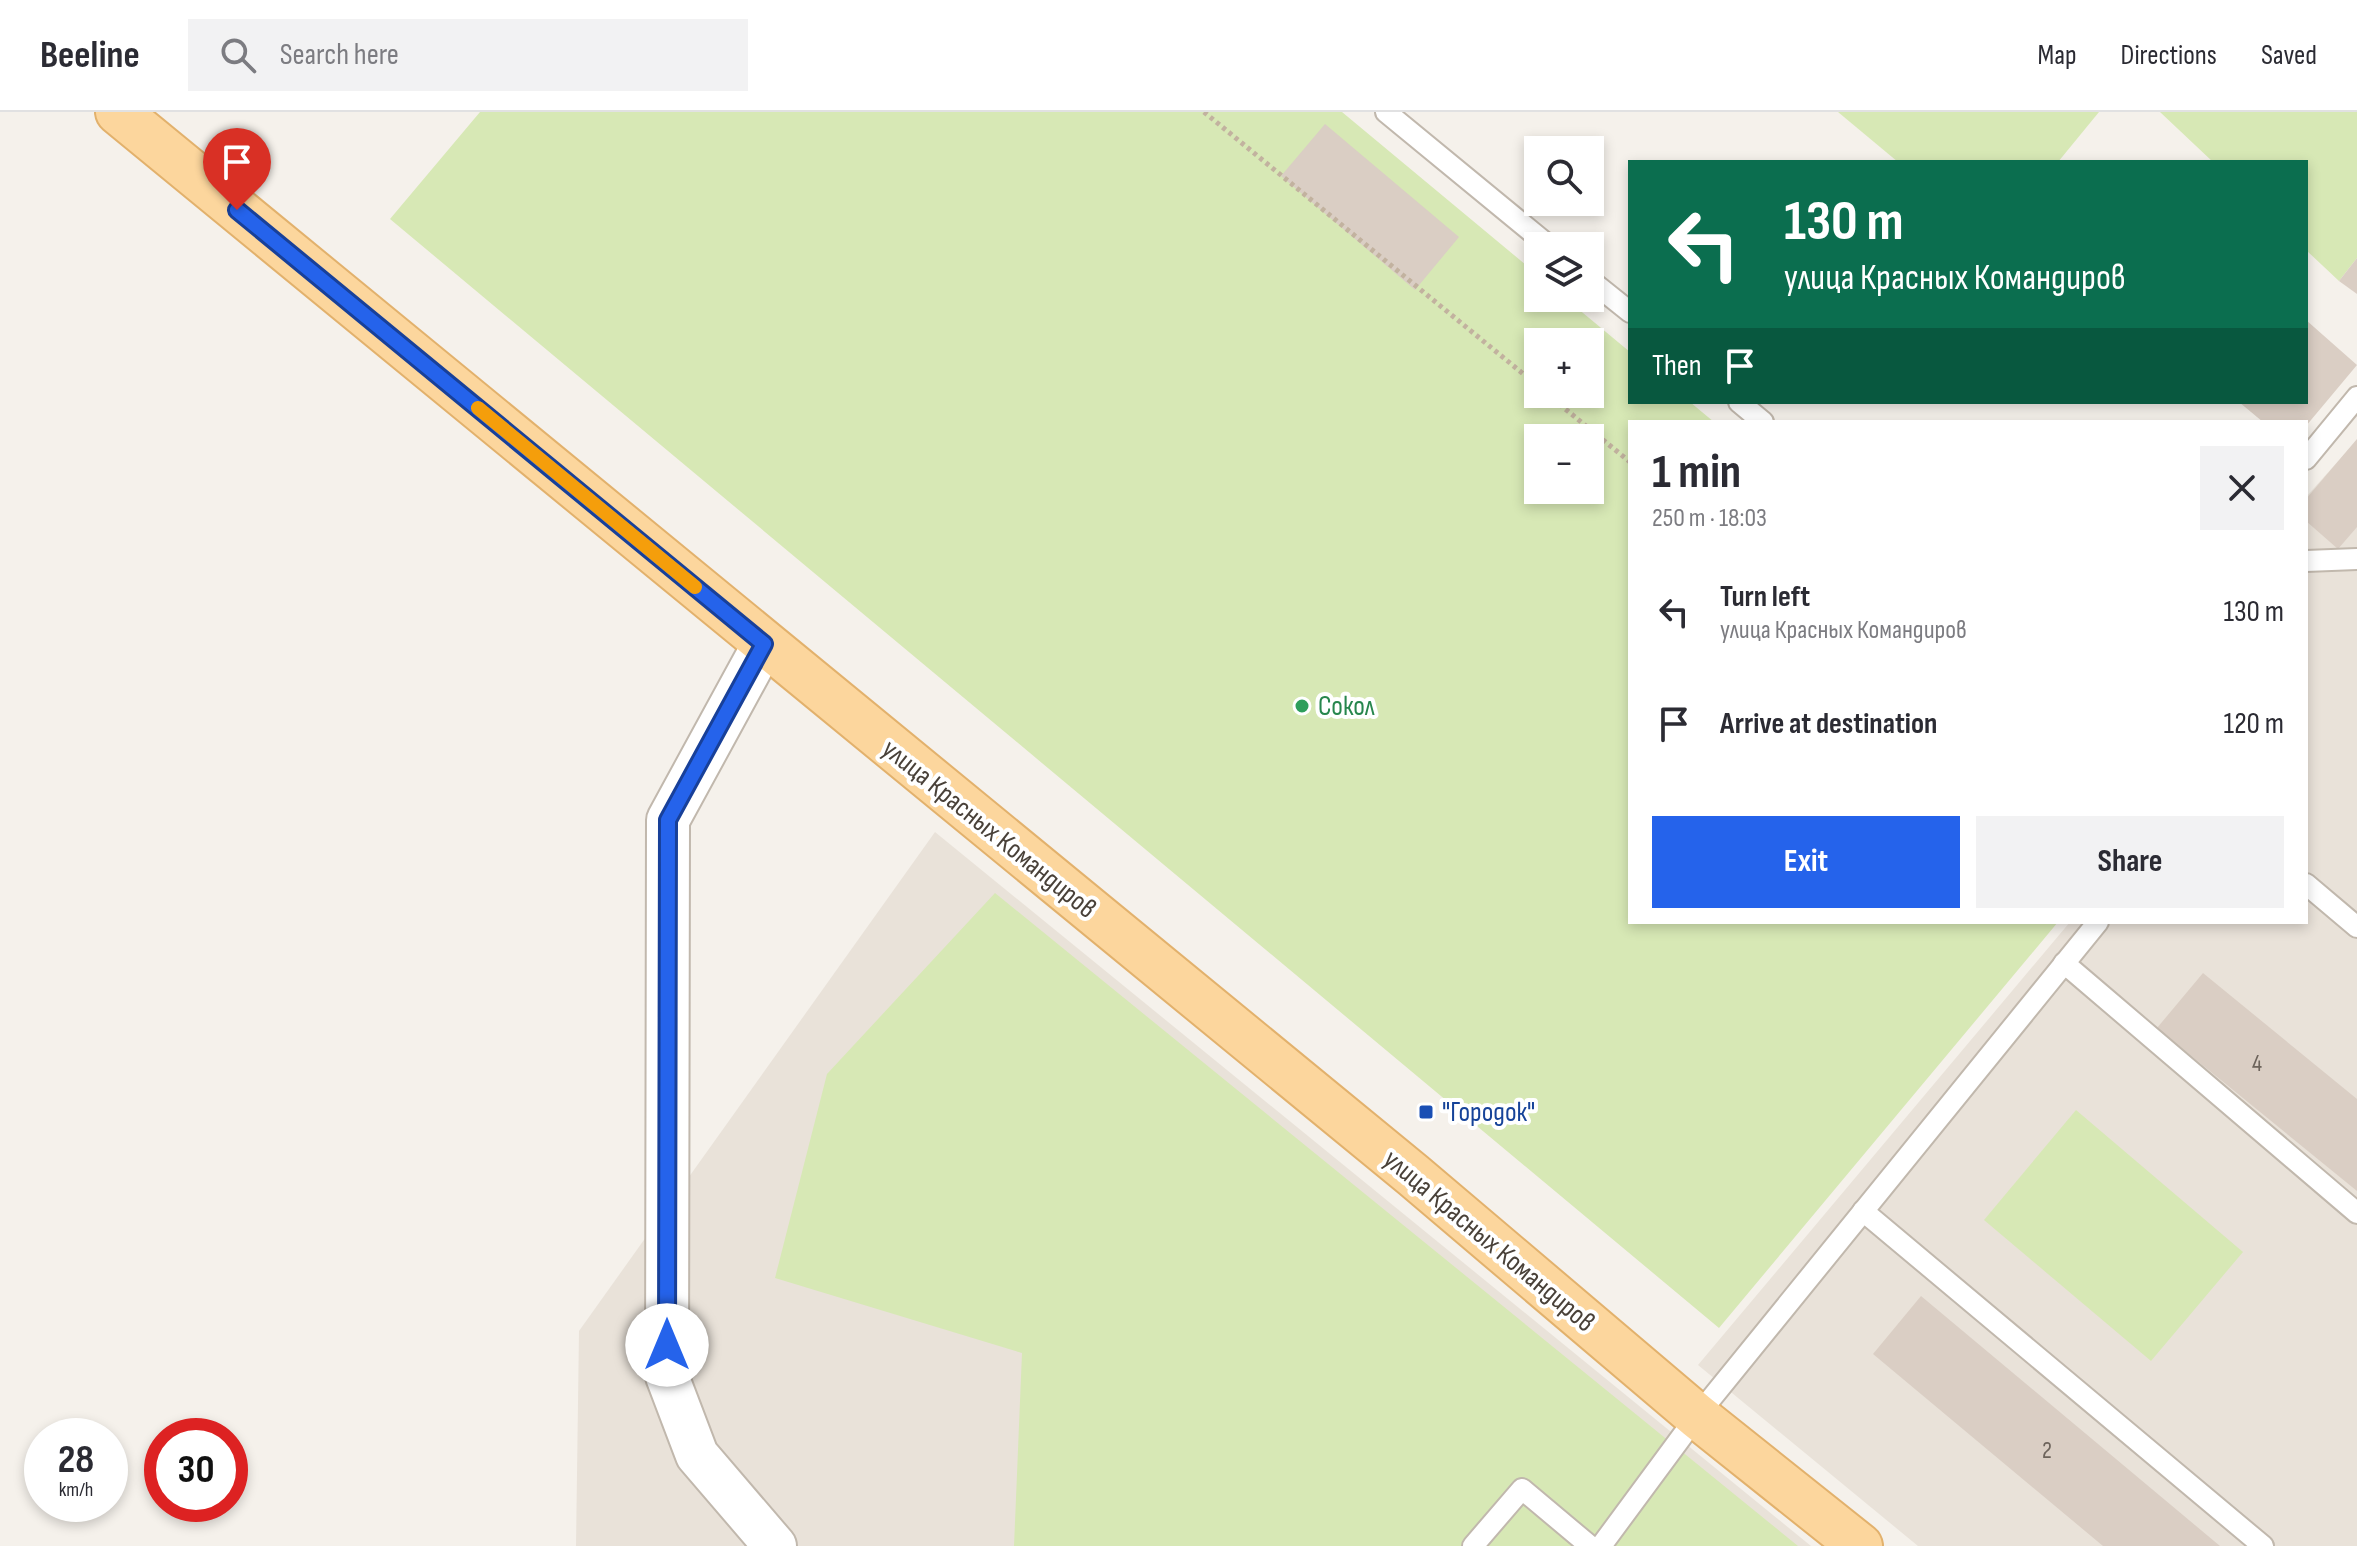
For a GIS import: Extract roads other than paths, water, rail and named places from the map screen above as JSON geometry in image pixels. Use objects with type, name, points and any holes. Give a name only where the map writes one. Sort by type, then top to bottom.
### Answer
[{"type":"main road","name":"улица Красных Командиров","points":[[118,112],[1413,1175],[1697,1416],[1860,1546]]},
{"type":"street","points":[[764,644],[668,820],[667,1376],[697,1455],[775,1546]]},
{"type":"lane","points":[[1386,112],[1532,232]]},
{"type":"lane","points":[[1604,291],[1628,310]]},
{"type":"lane","points":[[2308,457],[2357,397]]},
{"type":"lane","points":[[1741,404],[1761,420]]},
{"type":"lane","points":[[2308,561],[2357,559]]},
{"type":"lane","points":[[2308,886],[2357,927]]},
{"type":"lane","points":[[1601,1546],[1697,1416],[2096,924]]},
{"type":"lane","points":[[2064,963],[2357,1213]]},
{"type":"lane","points":[[1863,1211],[2263,1546]]},
{"type":"lane","points":[[1473,1546],[1522,1489],[1590,1546]]},
{"type":"place","name":"Сокол","points":[[1302,706]]},
{"type":"place","name":"\"Городок\"","points":[[1426,1112]]}]
